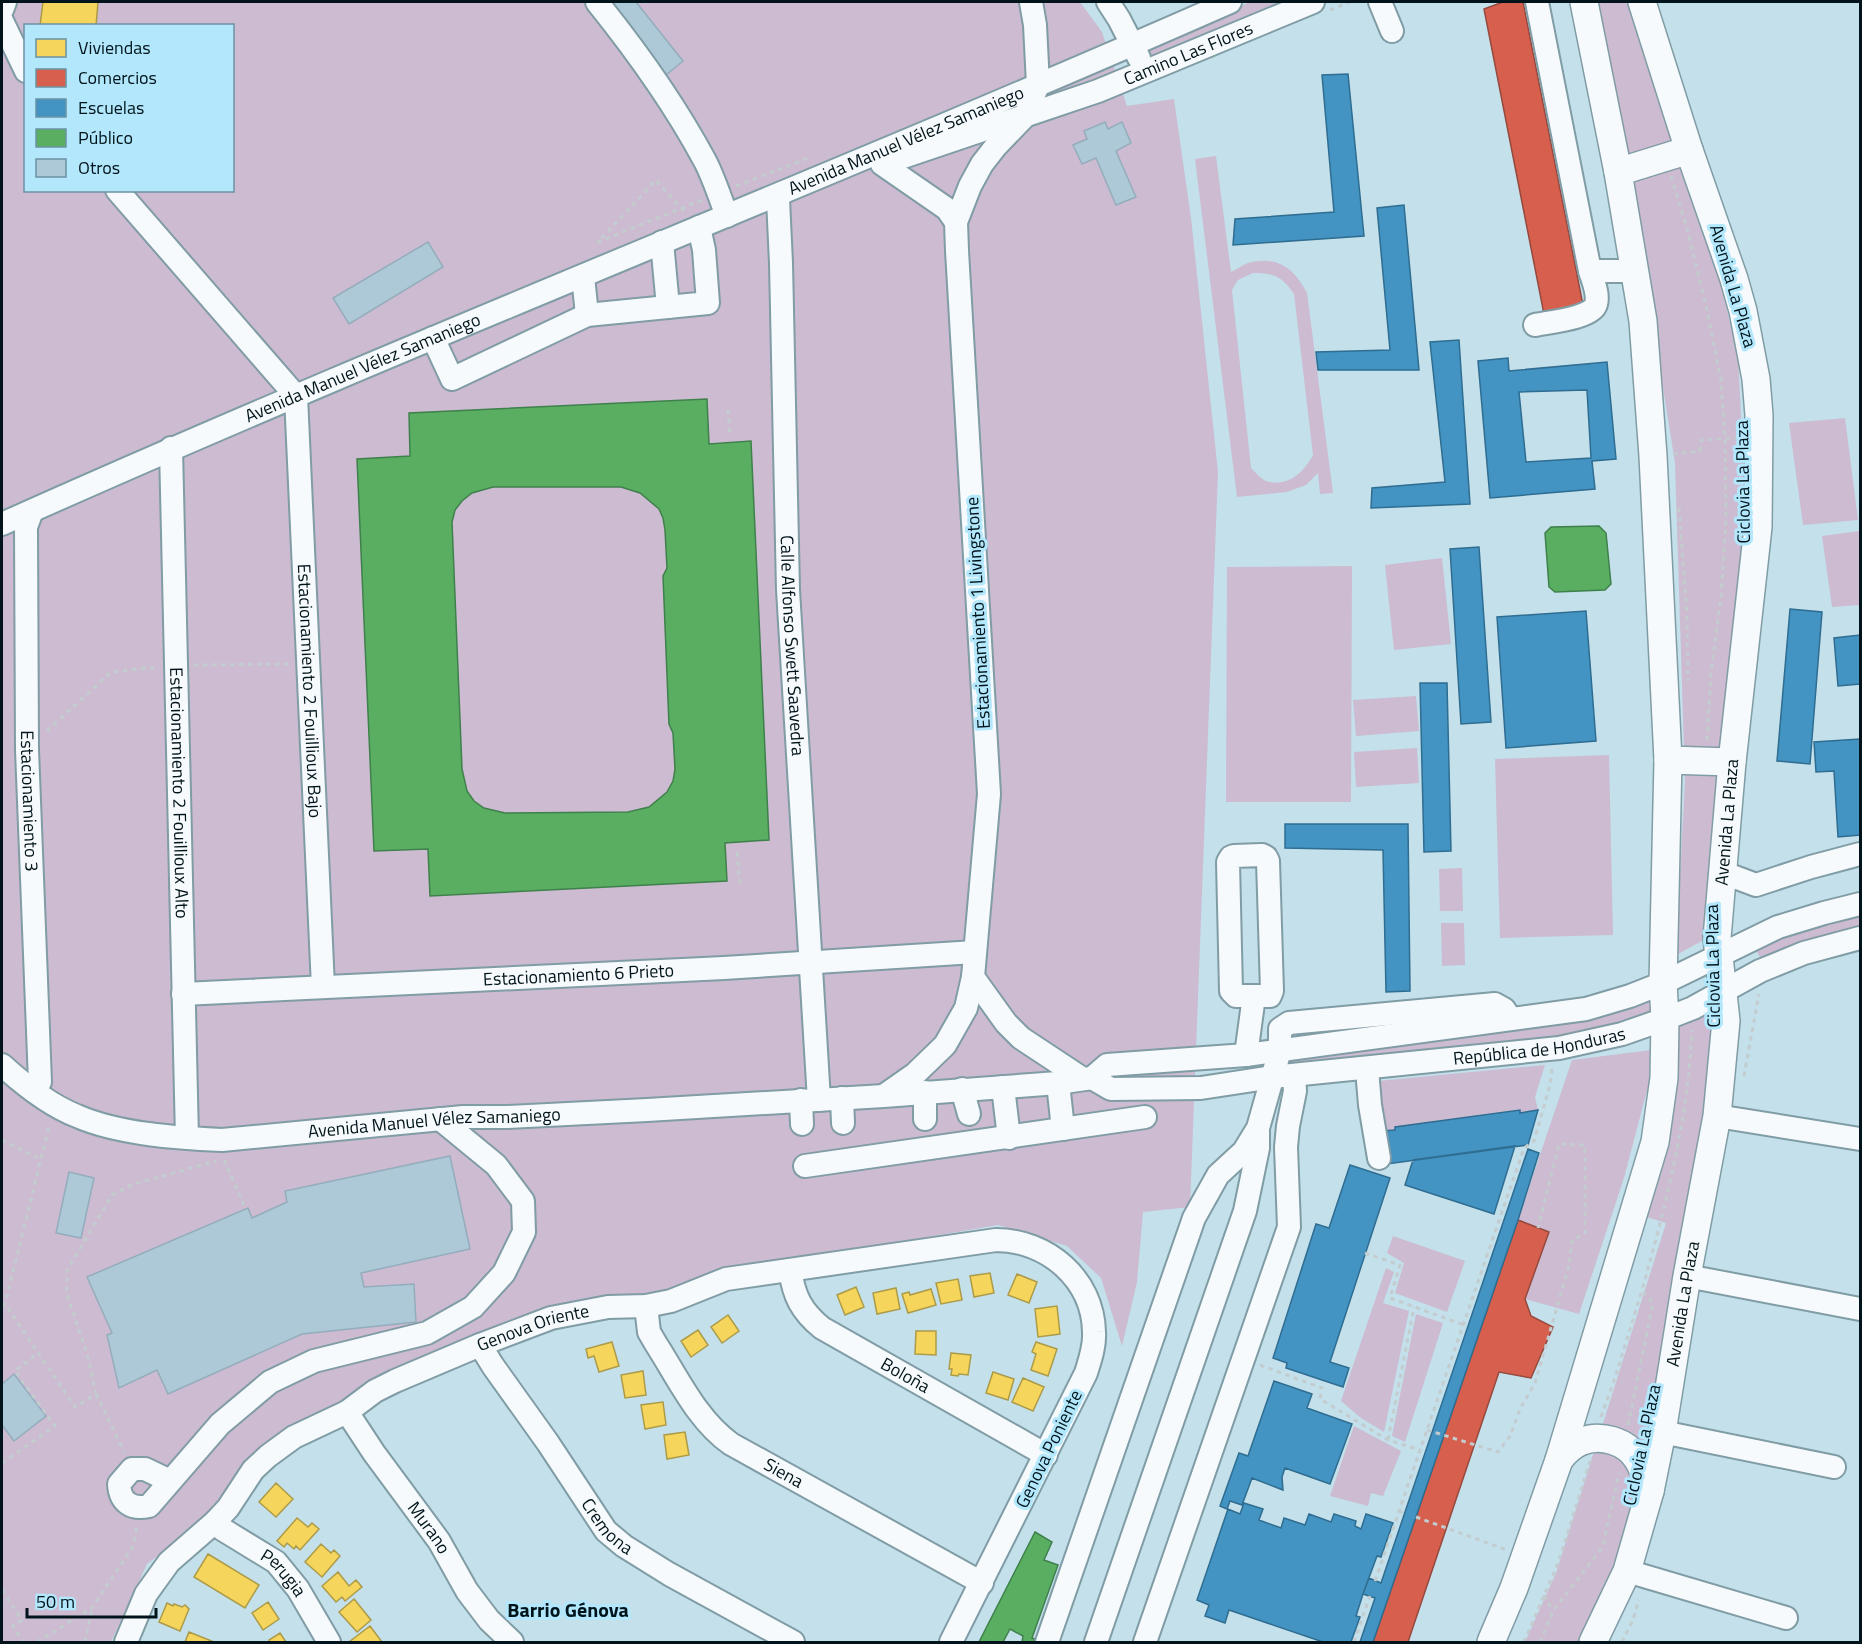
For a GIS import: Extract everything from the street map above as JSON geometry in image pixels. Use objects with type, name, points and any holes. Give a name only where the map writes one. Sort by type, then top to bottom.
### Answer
[{"type":"main road","points":[[1491,1642],[1514,1588],[1559,1460],[1655,1142],[1664,1078],[1663,983],[1668,760],[1643,321],[1584,2]]},
{"type":"main road","name":"Avenida La Plaza","points":[[1593,1642],[1627,1570],[1650,1491],[1717,1116],[1725,1020],[1718,938],[1732,762],[1758,527],[1759,414],[1756,379],[1743,311],[1734,279],[1677,154],[1642,2]]},
{"type":"main road","points":[[1617,172],[1677,154]]},
{"type":"main road","points":[[1668,760],[1732,762]]},
{"type":"main road","points":[[1559,1460],[1568,1449],[1581,1441],[1593,1438],[1614,1440],[1632,1452],[1639,1460],[1650,1491]]},
{"type":"street","points":[[2,10],[5,2]]},
{"type":"street","points":[[597,2],[641,57],[668,98],[706,163],[727,216]]},
{"type":"street","points":[[1025,116],[1038,85],[1035,25],[1031,2]]},
{"type":"street","points":[[1108,2],[1133,45],[1144,71]]},
{"type":"street","name":"Camino Las Flores","points":[[1086,63],[1230,2]]},
{"type":"street","name":"Camino Las Flores","points":[[1064,103],[1094,93],[1313,2]]},
{"type":"street","points":[[1380,2],[1392,31]]},
{"type":"street","points":[[1535,326],[1590,314],[1596,306],[1597,296],[1590,271],[1537,2]]},
{"type":"street","points":[[2,21],[24,67]]},
{"type":"street","points":[[1174,26],[1186,54]]},
{"type":"street","name":"Avenida Manuel Vélez Samaniego","points":[[2,524],[171,448],[662,242],[780,196],[1086,63]]},
{"type":"street","name":"Avenida Manuel Vélez Samaniego","points":[[780,196],[1064,103]]},
{"type":"street","name":"Estacionamiento 1 Livingstone","points":[[884,1106],[945,1045],[966,1008],[973,977],[989,794],[956,222],[970,186],[982,164],[1025,116]]},
{"type":"street","points":[[882,164],[947,209],[956,222]]},
{"type":"street","points":[[119,192],[296,396]]},
{"type":"street","name":"Calle Alfonso Swett Saavedra","points":[[780,196],[788,590],[810,964],[810,1100],[802,1124]]},
{"type":"street","points":[[434,338],[452,379],[587,315],[708,303],[704,250],[699,227]]},
{"type":"street","points":[[662,242],[668,307]]},
{"type":"street","points":[[1590,271],[1635,271]]},
{"type":"street","points":[[583,276],[587,315]]},
{"type":"street","name":"Estacionamiento 2 Fouillioux Bajo","points":[[296,396],[323,987]]},
{"type":"street","name":"Estacionamiento 2 Fouillioux Alto","points":[[171,448],[187,1138]]},
{"type":"street","name":"Estacionamiento 3","points":[[32,511],[26,526],[27,750],[40,1082],[34,1091]]},
{"type":"street","points":[[1724,873],[1756,885],[1860,854]]},
{"type":"street","points":[[1263,855],[1268,861],[1272,991],[1270,996],[1254,996],[1236,996],[1231,991],[1228,862],[1234,856],[1263,855]]},
{"type":"street","name":"República de Honduras","points":[[1088,1079],[1107,1065],[1246,1055],[1586,1009],[1663,983],[1778,927],[1860,904]]},
{"type":"street","name":"República de Honduras","points":[[973,977],[1006,1023],[1021,1038],[1088,1079],[1111,1089],[1201,1088],[1283,1077],[1559,1048],[1622,1034],[1693,1008],[1760,971],[1804,954],[1860,938]]},
{"type":"street","name":"Estacionamiento 6 Prieto","points":[[183,994],[810,964],[975,952]]},
{"type":"street","points":[[1246,1055],[1254,996]]},
{"type":"street","points":[[1047,1642],[1194,1218],[1218,1175],[1244,1151],[1258,1128],[1283,1077],[1280,1050]]},
{"type":"street","points":[[1201,1088],[1202,1059]]},
{"type":"street","name":"Avenida Manuel Vélez Samaniego","points":[[2,1065],[34,1091],[77,1116],[116,1128],[187,1138],[222,1140],[440,1119],[647,1110],[842,1098],[884,1106],[925,1092],[1088,1079]]},
{"type":"street","points":[[1367,1069],[1370,1105],[1379,1158]]},
{"type":"street","points":[[1145,1642],[1289,1227],[1286,1147],[1295,1091],[1283,1077]]},
{"type":"street","points":[[1058,1083],[1063,1129]]},
{"type":"street","points":[[1003,1087],[1009,1138]]},
{"type":"street","points":[[962,1089],[969,1114]]},
{"type":"street","points":[[1110,1122],[1121,1103],[1124,1089]]},
{"type":"street","points":[[925,1092],[925,1119]]},
{"type":"street","points":[[842,1098],[843,1123]]},
{"type":"street","points":[[1717,1116],[1860,1139]]},
{"type":"street","points":[[805,1166],[1145,1117]]},
{"type":"street","points":[[170,1481],[145,1469],[132,1468],[119,1484],[120,1492],[122,1498],[128,1503],[140,1508],[149,1506],[220,1425],[270,1382],[314,1361],[427,1333],[473,1307],[504,1273],[524,1232],[523,1201],[496,1165],[440,1119]]},
{"type":"street","points":[[1096,1642],[1245,1211],[1258,1148],[1258,1128]]},
{"type":"street","name":"Genova Oriente","points":[[126,1642],[146,1594],[168,1562],[215,1522],[228,1508],[253,1470],[268,1456],[294,1437],[347,1412],[375,1391],[480,1345],[551,1318],[608,1307],[646,1306],[671,1301],[726,1279],[996,1240],[1023,1243],[1052,1257]]},
{"type":"street","name":"Genova Poniente","points":[[951,1642],[1046,1455],[1091,1358],[1095,1333],[1093,1318],[1083,1289],[1064,1264],[1052,1257]]},
{"type":"street","name":"Boloña","points":[[790,1270],[799,1303],[808,1317],[822,1328],[1046,1455]]},
{"type":"street","points":[[1687,1276],[1860,1309]]},
{"type":"street","name":"Siena","points":[[646,1306],[649,1332],[701,1416],[718,1435],[982,1583]]},
{"type":"street","name":"Cremona","points":[[480,1345],[606,1531],[624,1546],[669,1574],[793,1642]]},
{"type":"street","name":"Murano","points":[[347,1412],[374,1453],[439,1541],[467,1591],[489,1620],[512,1642]]},
{"type":"street","points":[[1662,1432],[1834,1467]]},
{"type":"street","name":"Perugia","points":[[215,1522],[222,1529],[276,1562],[298,1589],[329,1642]]},
{"type":"street","points":[[1627,1570],[1786,1618]]},
{"type":"path","points":[[1677,154],[1687,228],[1721,380],[1725,438],[1726,519],[1721,597],[1711,673],[1706,761]]},
{"type":"path","points":[[699,227],[682,209],[656,180],[598,242],[682,209],[718,193],[815,156]]},
{"type":"path","points":[[728,410],[730,435]]},
{"type":"path","points":[[1675,454],[1700,451],[1701,440],[1759,438]]},
{"type":"path","points":[[27,750],[111,672],[176,665],[308,663]]},
{"type":"path","points":[[737,852],[740,886]]},
{"type":"path","points":[[1524,1642],[1558,1561],[1579,1500],[1591,1458],[1586,1456],[1615,1378],[1663,1214],[1680,1139],[1691,1052],[1693,1008]]},
{"type":"path","points":[[1375,1581],[1524,1148],[1534,1141],[1550,1085]]},
{"type":"path","points":[[55,1104],[3,1305],[75,1407],[96,1394]]},
{"type":"path","points":[[2,1140],[41,1159]]},
{"type":"path","points":[[1427,1430],[1498,1452],[1510,1436],[1520,1409],[1535,1383],[1569,1266],[1572,1240],[1585,1233],[1585,1145],[1560,1144],[1538,1228]]},
{"type":"path","points":[[132,1468],[96,1394],[88,1357],[67,1294],[67,1270],[112,1195],[131,1185],[223,1158],[244,1205]]},
{"type":"path","points":[[1365,1253],[1400,1265],[1390,1298],[1464,1325]]},
{"type":"path","points":[[1628,1428],[1653,1303],[1642,1290]]},
{"type":"path","points":[[1388,1440],[1414,1306]]},
{"type":"path","points":[[2,1463],[55,1426],[15,1371],[38,1353]]},
{"type":"path","points":[[1243,1359],[1322,1388],[1320,1399],[1388,1440],[1420,1450]]},
{"type":"path","points":[[1540,1642],[1553,1611],[1605,1541],[1620,1469]]},
{"type":"path","points":[[85,1642],[92,1608],[134,1545],[140,1508]]},
{"type":"path","points":[[1399,1511],[1405,1513]]},
{"type":"path","points":[[1416,1517],[1489,1543]]},
{"type":"path","points":[[2,1590],[22,1620],[13,1626],[23,1642]]},
{"type":"path","points":[[1544,1595],[1553,1611]]},
{"type":"path","points":[[1354,1642],[1370,1596]]},
{"type":"path","points":[[37,1642],[92,1608]]},
{"type":"shaded area","points":[[2,2],[1080,2],[1102,32],[1127,106],[1174,99],[1191,218],[1218,472],[1190,1207],[1143,1212],[1137,1282],[1122,1346],[1101,1278],[1067,1246],[998,1225],[788,1261],[670,1295],[554,1311],[242,1468],[203,1521],[147,1564],[111,1642],[2,1642]]},
{"type":"shaded area","points":[[1250,2],[1280,2],[1147,58],[1143,47]]},
{"type":"shaded area","points":[[1593,2],[1638,2],[1702,206],[1738,356],[1747,533],[1702,941],[1676,955],[1685,780],[1675,463],[1617,97]]},
{"type":"shaded area","points":[[1216,156],[1231,272],[1248,263],[1276,262],[1290,270],[1307,293],[1333,493],[1320,494],[1318,473],[1306,485],[1287,492],[1237,497],[1195,159]],"holes":[[[1253,273],[1281,279],[1294,294],[1313,455],[1300,473],[1288,480],[1274,483],[1266,481],[1251,468],[1232,290],[1238,280]]]},
{"type":"shaded area","points":[[1845,418],[1858,520],[1803,525],[1789,423]]},
{"type":"shaded area","points":[[1860,531],[1860,605],[1832,607],[1822,536]]},
{"type":"shaded area","points":[[1442,558],[1451,644],[1394,650],[1385,565]]},
{"type":"shaded area","points":[[1352,566],[1351,802],[1226,802],[1227,567]]},
{"type":"shaded area","points":[[1416,696],[1419,731],[1356,736],[1353,700]]},
{"type":"shaded area","points":[[1417,748],[1419,783],[1356,787],[1354,752]]},
{"type":"shaded area","points":[[1609,755],[1613,935],[1500,938],[1495,759]]},
{"type":"shaded area","points":[[1462,868],[1463,911],[1440,911],[1439,869]]},
{"type":"shaded area","points":[[1860,913],[1860,927],[1814,938],[1764,958],[1759,956],[1757,951],[1759,947],[1804,929]]},
{"type":"shaded area","points":[[1441,923],[1464,923],[1465,965],[1442,966]]},
{"type":"shaded area","points":[[1655,999],[1655,1014],[1582,1034],[1545,1040],[1294,1063],[1288,1058],[1556,1023]]},
{"type":"shaded area","points":[[1717,1000],[1711,1095],[1657,1386],[1641,1451],[1600,1433],[1666,1223],[1644,1216],[1676,1022]]},
{"type":"shaded area","points":[[1651,1050],[1649,1083],[1624,1178],[1579,1314],[1525,1299],[1549,1232],[1518,1220],[1572,1060]]},
{"type":"shaded area","points":[[1545,1065],[1535,1097],[1538,1110],[1520,1113],[1519,1110],[1395,1127],[1395,1130],[1382,1131],[1385,1118],[1378,1081]]},
{"type":"shaded area","points":[[1393,1236],[1465,1261],[1447,1312],[1395,1293],[1404,1263],[1387,1253]]},
{"type":"shaded area","points":[[1386,1268],[1394,1272],[1383,1303],[1409,1311],[1384,1432],[1361,1418],[1341,1401]]},
{"type":"shaded area","points":[[1416,1314],[1443,1323],[1405,1442],[1392,1436]]},
{"type":"shaded area","points":[[1354,1426],[1401,1451],[1383,1496],[1371,1493],[1368,1506],[1330,1496]]},
{"type":"shaded area","points":[[1596,1445],[1612,1446],[1636,1477],[1621,1561],[1581,1642],[1525,1642],[1556,1573]]},
{"type":"building: Viviendas","points":[[43,2],[98,2],[96,24],[40,24]]},
{"type":"building: Viviendas","points":[[990,1273],[994,1293],[974,1297],[970,1276]]},
{"type":"building: Viviendas","points":[[1017,1274],[1037,1282],[1029,1303],[1008,1295]]},
{"type":"building: Viviendas","points":[[958,1279],[962,1300],[941,1304],[936,1283]]},
{"type":"building: Viviendas","points":[[856,1287],[864,1307],[845,1315],[837,1295]]},
{"type":"building: Viviendas","points":[[896,1288],[900,1309],[877,1314],[873,1293]]},
{"type":"building: Viviendas","points":[[931,1289],[936,1305],[908,1313],[902,1294],[909,1292],[910,1295]]},
{"type":"building: Viviendas","points":[[1057,1306],[1060,1334],[1038,1337],[1035,1309]]},
{"type":"building: Viviendas","points":[[728,1315],[739,1331],[722,1343],[711,1327]]},
{"type":"building: Viviendas","points":[[698,1330],[708,1345],[691,1357],[681,1341]]},
{"type":"building: Viviendas","points":[[916,1331],[936,1331],[936,1355],[915,1354]]},
{"type":"building: Viviendas","points":[[612,1342],[619,1366],[599,1372],[594,1356],[588,1358],[586,1349]]},
{"type":"building: Viviendas","points":[[1036,1342],[1057,1349],[1048,1376],[1031,1370],[1036,1354],[1032,1352]]},
{"type":"building: Viviendas","points":[[951,1353],[971,1355],[968,1375],[951,1375],[952,1369],[949,1369]]},
{"type":"building: Viviendas","points":[[643,1371],[646,1395],[625,1398],[621,1375]]},
{"type":"building: Viviendas","points":[[993,1372],[1014,1379],[1008,1400],[986,1393]]},
{"type":"building: Viviendas","points":[[1023,1378],[1044,1387],[1033,1411],[1012,1402]]},
{"type":"building: Viviendas","points":[[663,1402],[666,1425],[645,1429],[641,1405]]},
{"type":"building: Viviendas","points":[[685,1432],[689,1455],[667,1459],[664,1435]]},
{"type":"building: Viviendas","points":[[276,1483],[293,1499],[276,1517],[259,1502]]},
{"type":"building: Viviendas","points":[[297,1518],[308,1527],[312,1523],[319,1529],[300,1550],[296,1546],[294,1549],[287,1543],[284,1547],[277,1541]]},
{"type":"building: Viviendas","points":[[321,1544],[331,1553],[334,1550],[340,1556],[322,1577],[305,1562]]},
{"type":"building: Viviendas","points":[[208,1554],[259,1585],[245,1608],[194,1577]]},
{"type":"building: Viviendas","points":[[338,1572],[349,1586],[356,1580],[362,1587],[345,1601],[342,1597],[336,1602],[322,1586]]},
{"type":"building: Viviendas","points":[[354,1599],[371,1620],[357,1632],[339,1612]]},
{"type":"building: Viviendas","points":[[268,1602],[279,1619],[263,1630],[252,1613]]},
{"type":"building: Viviendas","points":[[167,1603],[182,1607],[185,1605],[189,1609],[180,1631],[159,1622]]},
{"type":"building: Viviendas","points":[[370,1626],[382,1642],[349,1642]]},
{"type":"building: Viviendas","points":[[189,1632],[214,1642],[185,1642]]},
{"type":"building: Viviendas","points":[[280,1633],[286,1642],[270,1642],[269,1640]]},
{"type":"building: Comercios","points":[[1503,2],[1523,2],[1583,305],[1544,314],[1484,9]]},
{"type":"building: Comercios","points":[[1518,1220],[1549,1232],[1525,1299],[1531,1316],[1553,1327],[1531,1378],[1499,1372],[1408,1642],[1373,1642]]},
{"type":"building: Escuelas","points":[[1348,74],[1364,236],[1233,245],[1235,219],[1334,212],[1322,75]]},
{"type":"building: Escuelas","points":[[1404,205],[1419,370],[1318,370],[1316,352],[1390,350],[1377,208]]},
{"type":"building: Escuelas","points":[[1459,340],[1470,504],[1371,508],[1372,488],[1445,482],[1430,342]]},
{"type":"building: Escuelas","points":[[1508,358],[1509,371],[1607,362],[1616,459],[1592,461],[1595,489],[1490,498],[1478,361]],"holes":[[[1587,390],[1591,458],[1526,462],[1519,392]]]},
{"type":"building: Escuelas","points":[[1479,547],[1491,722],[1461,724],[1450,549]]},
{"type":"building: Escuelas","points":[[1790,609],[1822,612],[1810,764],[1777,761]]},
{"type":"building: Escuelas","points":[[1586,611],[1596,741],[1506,748],[1497,617]]},
{"type":"building: Escuelas","points":[[1860,635],[1860,684],[1838,686],[1834,638]]},
{"type":"building: Escuelas","points":[[1420,683],[1447,683],[1451,851],[1424,852]]},
{"type":"building: Escuelas","points":[[1860,739],[1860,835],[1838,837],[1834,771],[1816,772],[1814,742]]},
{"type":"building: Escuelas","points":[[1285,824],[1408,824],[1410,991],[1386,992],[1383,850],[1285,848]]},
{"type":"building: Escuelas","points":[[1520,1110],[1520,1113],[1538,1110],[1528,1145],[1387,1164],[1382,1131],[1395,1130],[1395,1127]]},
{"type":"building: Escuelas","points":[[1515,1146],[1494,1214],[1405,1185],[1413,1160]]},
{"type":"building: Escuelas","points":[[1528,1149],[1539,1153],[1518,1220],[1373,1642],[1360,1642],[1375,1598],[1363,1594],[1369,1578],[1381,1583]]},
{"type":"building: Escuelas","points":[[1350,1165],[1390,1178],[1330,1362],[1349,1368],[1343,1387],[1286,1368],[1287,1363],[1273,1358],[1316,1224],[1329,1228]]},
{"type":"building: Escuelas","points":[[1274,1381],[1312,1394],[1307,1408],[1352,1424],[1330,1484],[1285,1468],[1282,1477],[1283,1490],[1252,1478],[1242,1505],[1230,1501],[1227,1509],[1220,1506],[1239,1453],[1248,1456]]},
{"type":"building: Escuelas","points":[[1244,1503],[1263,1509],[1259,1520],[1281,1528],[1284,1518],[1305,1525],[1309,1514],[1331,1522],[1334,1514],[1356,1521],[1355,1526],[1361,1529],[1366,1514],[1393,1523],[1381,1557],[1377,1556],[1363,1594],[1356,1616],[1360,1617],[1351,1642],[1323,1642],[1229,1610],[1225,1623],[1205,1616],[1209,1605],[1197,1600],[1228,1509],[1240,1514]]},
{"type":"building: Público","points":[[707,399],[709,444],[751,441],[769,840],[725,843],[727,881],[430,896],[428,849],[374,851],[357,459],[410,456],[409,413]],"holes":[[[493,487],[621,487],[640,493],[659,509],[663,518],[667,568],[663,576],[669,724],[673,733],[675,769],[673,781],[667,792],[649,807],[628,812],[505,813],[484,808],[474,801],[467,791],[462,769],[452,522],[455,510],[472,493]]]},
{"type":"building: Público","points":[[1599,526],[1606,533],[1611,584],[1605,590],[1555,592],[1549,587],[1545,533],[1551,527]]},
{"type":"building: Público","points":[[1035,1532],[1052,1542],[1044,1560],[1058,1565],[1032,1638],[1035,1639],[1034,1642],[1022,1642],[1023,1636],[1010,1629],[1003,1642],[979,1642]]},
{"type":"building: Otros","points":[[608,2],[636,2],[683,61],[666,75]]},
{"type":"building: Otros","points":[[1105,122],[1108,129],[1122,122],[1131,143],[1116,151],[1136,197],[1116,205],[1096,158],[1082,164],[1073,145],[1087,139],[1084,131]]},
{"type":"building: Otros","points":[[428,242],[443,267],[349,324],[333,298]]},
{"type":"building: Otros","points":[[450,1156],[470,1249],[361,1273],[364,1287],[414,1284],[416,1322],[302,1334],[168,1394],[157,1370],[119,1388],[107,1335],[112,1333],[87,1277],[248,1208],[252,1218],[287,1202],[285,1191]]},
{"type":"building: Otros","points":[[69,1172],[94,1178],[81,1238],[56,1233]]},
{"type":"building: Otros","points":[[14,1374],[46,1416],[14,1441],[2,1425],[2,1384]]},
{"type":"district","name":"Barrio Génova","points":[[568,1610]]}]
